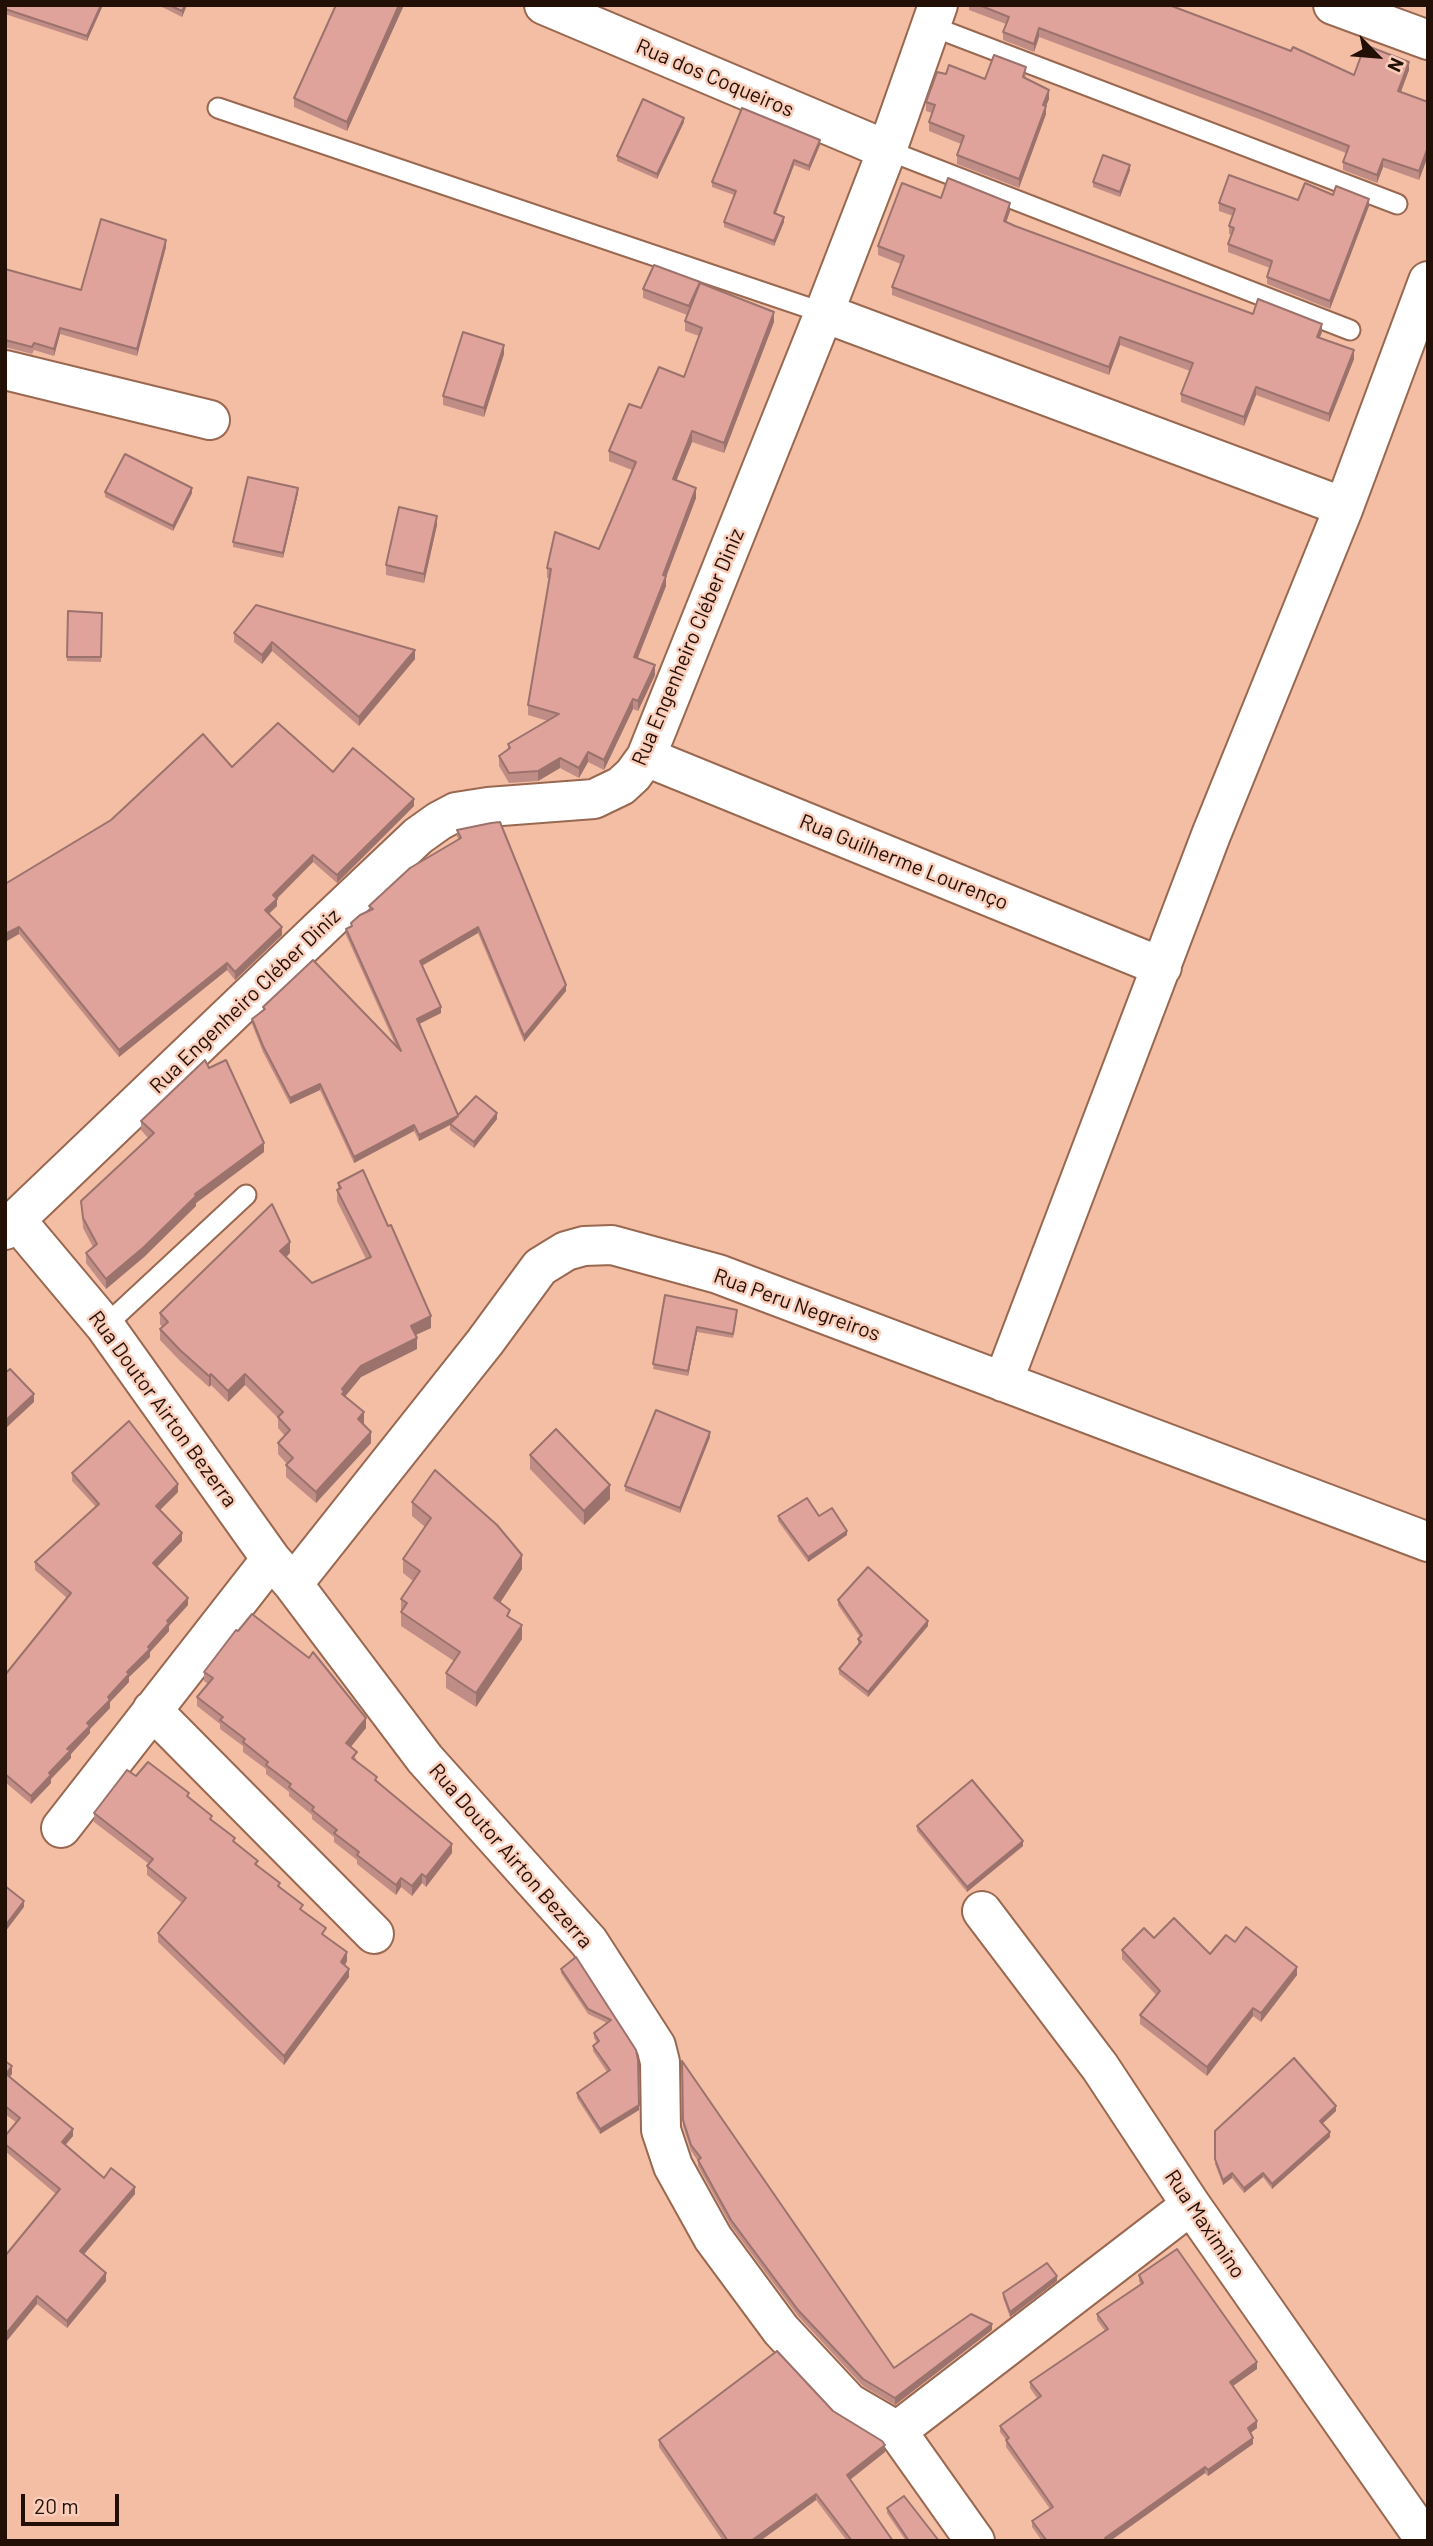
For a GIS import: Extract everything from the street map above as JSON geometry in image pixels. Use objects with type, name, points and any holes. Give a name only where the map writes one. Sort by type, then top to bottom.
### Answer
[{"type":"street","name":"Rua dos Coqueiros","points":[[544,5],[887,150]]},
{"type":"street","points":[[1333,5],[1428,40]]},
{"type":"street","name":"Rua Engenheiro Cléber Diniz","points":[[11,1225],[418,836],[456,812],[594,799],[621,786],[633,775],[646,757],[824,313],[887,150],[934,15]]},
{"type":"street","points":[[1003,1382],[1211,835],[1344,507],[1428,281]]},
{"type":"street","points":[[824,313],[1344,507]]},
{"type":"street","points":[[5,370],[209,420]]},
{"type":"street","name":"Rua Guilherme Lourenço","points":[[646,757],[1162,967]]},
{"type":"street","name":"Rua Doutor Airton Bezerra","points":[[11,1225],[105,1326],[282,1572],[425,1759],[589,1942],[656,2046],[660,2062],[661,2130],[673,2166],[713,2238],[781,2330],[849,2403],[897,2431],[975,2541]]},
{"type":"street","name":"Rua Peru Negreiros","points":[[61,1828],[152,1710],[282,1572],[485,1342],[540,1267],[566,1251],[584,1246],[612,1245],[718,1274],[1428,1542]]},
{"type":"street","points":[[152,1710],[374,1934]]},
{"type":"street","name":"Rua Maximino","points":[[982,1911],[1100,2067],[1191,2205],[1426,2541]]},
{"type":"street","points":[[897,2431],[1191,2205]]},
{"type":"lane","points":[[934,15],[1397,204]]},
{"type":"lane","points":[[218,108],[824,313]]},
{"type":"lane","points":[[887,150],[1350,330]]},
{"type":"lane","points":[[105,1326],[246,1195]]},
{"type":"building","points":[[5,5],[101,5],[87,36],[5,9]]},
{"type":"building","points":[[169,5],[185,5],[182,11]]},
{"type":"building","points":[[336,5],[399,5],[347,122],[294,98]]},
{"type":"building","points":[[979,5],[1169,5],[1291,51],[1293,47],[1354,75],[1365,45],[1409,62],[1398,91],[1428,102],[1428,147],[1419,171],[1383,159],[1377,175],[1343,162],[1349,146],[1039,28],[1034,44],[1003,32],[1009,17]]},
{"type":"building","points":[[994,55],[1026,67],[1023,77],[1049,90],[1043,105],[1046,106],[1019,179],[957,155],[964,136],[929,122],[935,105],[926,102],[937,72],[946,74],[949,65],[985,79]]},
{"type":"building","points":[[643,99],[684,118],[657,174],[617,156]]},
{"type":"building","points":[[742,108],[820,140],[809,166],[794,160],[774,213],[784,217],[774,241],[724,222],[736,191],[712,182]]},
{"type":"building","points":[[1103,155],[1130,165],[1120,192],[1093,182]]},
{"type":"building","points":[[1229,175],[1298,200],[1305,183],[1333,195],[1336,186],[1369,199],[1330,301],[1267,277],[1272,261],[1228,244],[1234,228],[1229,226],[1235,209],[1219,203]]},
{"type":"building","points":[[948,178],[1010,203],[1004,221],[1015,226],[1253,314],[1258,299],[1322,324],[1317,337],[1354,350],[1329,414],[1256,387],[1244,417],[1181,394],[1193,363],[1120,337],[1109,367],[892,287],[904,256],[878,246],[902,183],[941,198]]},
{"type":"building","points":[[101,219],[166,240],[137,349],[60,328],[54,349],[34,343],[32,347],[5,340],[5,269],[81,290]]},
{"type":"building","points":[[654,265],[700,282],[689,306],[643,289]]},
{"type":"building","points":[[700,283],[774,312],[724,443],[692,431],[673,479],[696,488],[663,575],[666,576],[634,657],[655,665],[638,701],[633,699],[604,760],[588,752],[579,768],[560,758],[538,771],[509,773],[499,756],[510,748],[508,744],[559,714],[528,705],[551,569],[547,568],[555,532],[599,549],[636,462],[609,451],[629,404],[641,408],[659,367],[684,377],[702,328],[685,321]]},
{"type":"building","points":[[463,332],[504,345],[484,408],[443,396]]},
{"type":"building","points":[[125,454],[192,488],[173,526],[105,492]]},
{"type":"building","points":[[248,477],[298,488],[283,553],[233,542]]},
{"type":"building","points":[[399,507],[437,516],[424,574],[386,565]]},
{"type":"building","points":[[256,605],[415,650],[359,717],[272,642],[262,655],[234,633]]},
{"type":"building","points":[[68,611],[102,613],[101,657],[67,657]]},
{"type":"building","points":[[278,723],[333,772],[353,748],[414,799],[337,875],[313,855],[273,895],[277,899],[265,910],[282,927],[235,972],[227,963],[119,1050],[19,927],[5,934],[5,884],[111,820],[203,734],[232,767]]},
{"type":"building","points":[[500,822],[566,985],[524,1036],[478,927],[420,961],[441,1007],[417,1019],[458,1115],[476,1096],[497,1113],[474,1142],[450,1124],[458,1116],[419,1135],[414,1125],[354,1157],[320,1084],[290,1098],[252,1019],[313,960],[401,1051],[346,929],[352,926],[351,923],[360,915],[373,909],[369,906],[410,868],[461,838],[457,830]]},
{"type":"building","points":[[205,1060],[209,1068],[226,1060],[264,1143],[195,1194],[196,1196],[144,1247],[106,1279],[86,1253],[97,1244],[83,1218],[81,1201],[154,1133],[141,1121]]},
{"type":"building","points":[[363,1170],[388,1226],[391,1225],[431,1316],[411,1326],[417,1338],[361,1366],[342,1389],[342,1394],[364,1412],[358,1419],[371,1432],[316,1492],[286,1465],[293,1458],[278,1443],[290,1430],[278,1417],[283,1412],[245,1374],[228,1391],[211,1374],[209,1376],[160,1329],[168,1322],[160,1313],[272,1204],[290,1242],[280,1251],[312,1283],[371,1257],[337,1190],[341,1188],[338,1183]]},
{"type":"building","points":[[665,1295],[737,1310],[733,1334],[697,1327],[688,1371],[653,1364]]},
{"type":"building","points":[[10,1369],[34,1394],[5,1421],[5,1373]]},
{"type":"building","points":[[656,1410],[710,1432],[680,1508],[625,1486]]},
{"type":"building","points":[[129,1421],[178,1484],[156,1506],[182,1533],[153,1563],[188,1598],[167,1621],[169,1623],[148,1647],[150,1649],[127,1672],[129,1674],[108,1697],[110,1700],[87,1723],[90,1726],[67,1749],[71,1750],[31,1796],[5,1774],[5,1675],[71,1593],[35,1562],[99,1504],[72,1473]]},
{"type":"building","points":[[556,1429],[610,1485],[584,1511],[530,1455]]},
{"type":"building","points":[[435,1470],[497,1525],[522,1555],[494,1598],[510,1610],[507,1616],[522,1625],[476,1693],[446,1673],[460,1652],[401,1612],[407,1603],[401,1599],[420,1571],[403,1559],[431,1518],[412,1502]]},
{"type":"building","points":[[807,1498],[819,1516],[832,1508],[847,1531],[808,1557],[778,1516]]},
{"type":"building","points":[[868,1567],[928,1621],[868,1692],[839,1669],[861,1642],[858,1639],[862,1635],[838,1600]]},
{"type":"building","points":[[252,1614],[309,1658],[313,1652],[366,1718],[346,1743],[357,1752],[352,1758],[452,1844],[426,1877],[422,1874],[412,1886],[401,1878],[396,1885],[357,1855],[359,1852],[334,1833],[337,1830],[312,1810],[314,1807],[289,1787],[291,1784],[266,1765],[268,1762],[243,1742],[245,1739],[220,1720],[223,1717],[197,1697],[213,1678],[204,1672],[236,1630],[238,1631]]},
{"type":"building","points":[[148,1762],[189,1793],[187,1796],[212,1816],[210,1819],[235,1838],[233,1841],[258,1861],[255,1864],[303,1905],[300,1909],[326,1928],[322,1934],[347,1952],[341,1962],[349,1969],[284,2056],[158,1933],[186,1898],[147,1866],[153,1859],[94,1813],[127,1770],[136,1776]]},
{"type":"building","points":[[972,1780],[1023,1841],[967,1887],[917,1826]]},
{"type":"building","points":[[5,1886],[24,1901],[5,1926]]},
{"type":"building","points":[[1174,1918],[1210,1954],[1226,1935],[1235,1942],[1246,1927],[1297,1967],[1261,2013],[1253,2008],[1207,2067],[1140,2015],[1160,1991],[1122,1950],[1144,1928],[1154,1938]]},
{"type":"building","points":[[576,1957],[636,2050],[638,2060],[639,2105],[600,2129],[577,2093],[610,2070],[593,2046],[599,2041],[594,2033],[611,2020],[588,2009],[561,1969]]},
{"type":"building","points":[[1294,2058],[1336,2106],[1320,2121],[1330,2132],[1272,2184],[1263,2173],[1244,2188],[1232,2173],[1223,2180],[1215,2159],[1215,2131]]},
{"type":"building","points":[[5,2061],[12,2066],[6,2074],[73,2129],[62,2142],[104,2178],[111,2168],[135,2187],[80,2251],[106,2273],[67,2321],[37,2296],[5,2335],[5,2256],[60,2189],[5,2144],[5,2136],[20,2118],[5,2106]]},
{"type":"building","points":[[682,2061],[894,2368],[971,2314],[992,2324],[895,2398],[863,2379],[798,2310],[731,2220],[698,2160],[701,2158],[691,2145],[683,2120]]},
{"type":"building","points":[[1177,2249],[1257,2362],[1230,2382],[1257,2421],[1248,2428],[1253,2438],[1208,2470],[1205,2467],[1105,2538],[1107,2541],[1047,2541],[1032,2521],[1053,2507],[1006,2440],[1009,2438],[1000,2426],[1041,2396],[1030,2382],[1108,2329],[1097,2314],[1143,2283],[1139,2275]]},
{"type":"building","points":[[1047,2263],[1057,2276],[1010,2312],[1003,2293]]},
{"type":"building","points":[[777,2351],[833,2411],[885,2445],[847,2475],[893,2541],[852,2541],[816,2494],[751,2541],[728,2541],[659,2440]]},
{"type":"building","points":[[904,2496],[939,2541],[909,2541],[887,2508]]}]
